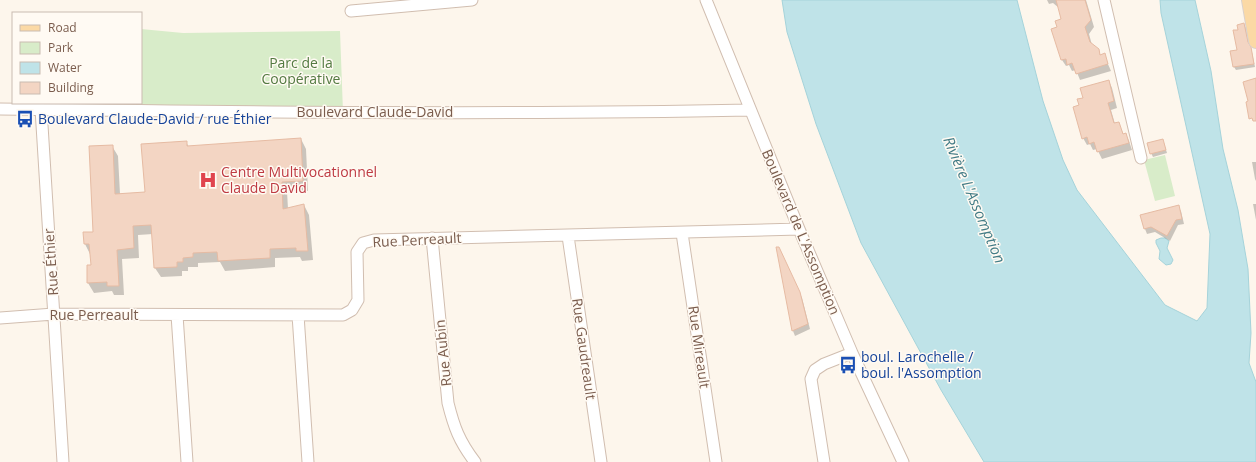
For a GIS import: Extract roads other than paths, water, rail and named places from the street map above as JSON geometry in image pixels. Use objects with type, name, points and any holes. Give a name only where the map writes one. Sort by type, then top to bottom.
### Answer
[{"type":"main road","points":[[1250,0],[1256,41]]},
{"type":"street","points":[[351,11],[472,0]]},
{"type":"street","name":"Boulevard de L'Assomption","points":[[706,0],[799,229],[852,353],[903,462]]},
{"type":"street","points":[[1104,0],[1141,158]]},
{"type":"street","name":"Boulevard Claude-David","points":[[0,109],[343,112],[642,112],[750,110]]},
{"type":"street","name":"Rue Éthier","points":[[41,109],[63,462]]},
{"type":"street","name":"Rue Perreault","points":[[0,318],[54,314],[343,315],[352,310],[358,300],[357,252],[363,243],[374,240],[799,229]]},
{"type":"street","name":"Rue Mireault","points":[[682,233],[716,462]]},
{"type":"street","name":"Rue Gaudreault","points":[[568,236],[601,462]]},
{"type":"street","name":"Rue Aubin","points":[[432,238],[448,402],[454,426],[464,447],[475,462]]},
{"type":"street","points":[[177,315],[187,462]]},
{"type":"street","points":[[298,315],[308,462]]},
{"type":"street","points":[[824,462],[811,379],[815,370],[824,364],[852,353]]},
{"type":"water","name":"Rivière L'Assomption","points":[[782,0],[1017,0],[1043,101],[1063,160],[1077,190],[1165,305],[1197,321],[1207,308],[1210,234],[1161,13],[1160,0],[1195,0],[1211,71],[1223,149],[1238,210],[1248,269],[1251,333],[1249,363],[1256,382],[1256,462],[984,462],[941,390],[861,243],[816,124],[787,32]]},
{"type":"water","points":[[1165,238],[1169,241],[1167,248],[1173,260],[1171,264],[1166,265],[1159,259],[1160,251],[1156,240]]},
{"type":"place","name":"Boulevard Claude-David / rue Éthier","points":[[25,119]]},
{"type":"place","name":"Centre Multivocationnel Claude David","points":[[208,180]]},
{"type":"place","name":"boul. Larochelle / boul. l'Assomption","points":[[848,365]]},
{"type":"park label","name":"Parc de la Coopérative","points":[[301,72]]}]
